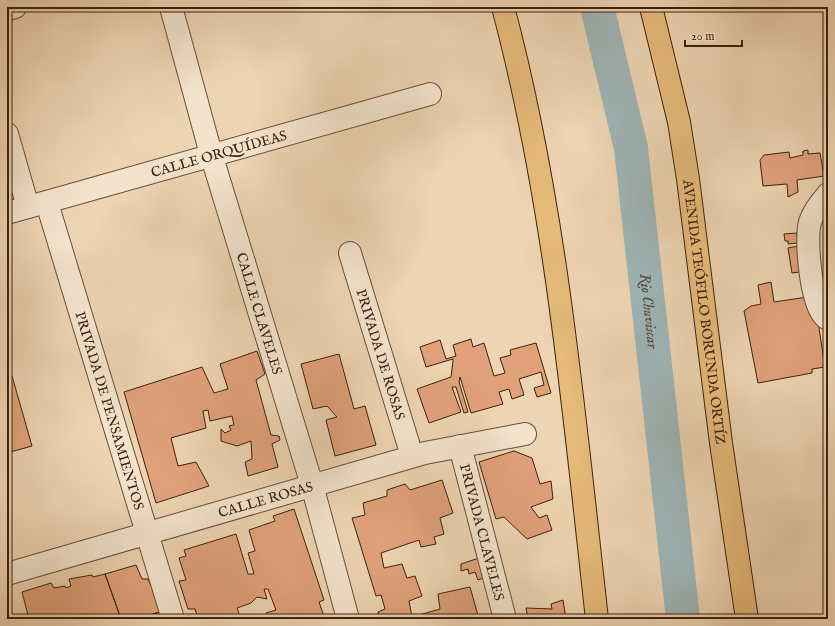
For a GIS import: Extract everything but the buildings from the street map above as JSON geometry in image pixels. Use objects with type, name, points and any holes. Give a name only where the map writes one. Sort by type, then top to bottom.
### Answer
[{"type":"main road","points":[[503,7],[532,134],[568,361],[597,619]]},
{"type":"main road","name":"AVENIDA TEÓFILO BORUNDA ORTÍZ","points":[[650,7],[678,122],[688,179],[721,443],[747,619]]},
{"type":"street","points":[[7,9],[15,7]]},
{"type":"street","name":"CALLE CLAVELES","points":[[171,7],[211,154],[312,485],[348,619]]},
{"type":"street","name":"CALLE ORQUÍDEAS","points":[[7,213],[211,154],[430,94]]},
{"type":"street","name":"PRIVADA DE PENSAMIENTOS","points":[[7,134],[37,205],[148,533],[173,619]]},
{"type":"street","points":[[828,194],[815,211],[810,222],[807,236],[809,262],[817,304],[821,312],[828,320]]},
{"type":"street","name":"PRIVADA DE ROSAS","points":[[350,253],[412,456]]},
{"type":"street","name":"CALLE ROSAS","points":[[7,574],[412,456],[525,434]]},
{"type":"street","name":"PRIVADA CLAVELES","points":[[460,446],[504,619]]},
{"type":"waterway","name":"Rio Chuviscar","points":[[597,7],[631,148],[683,619]]}]
